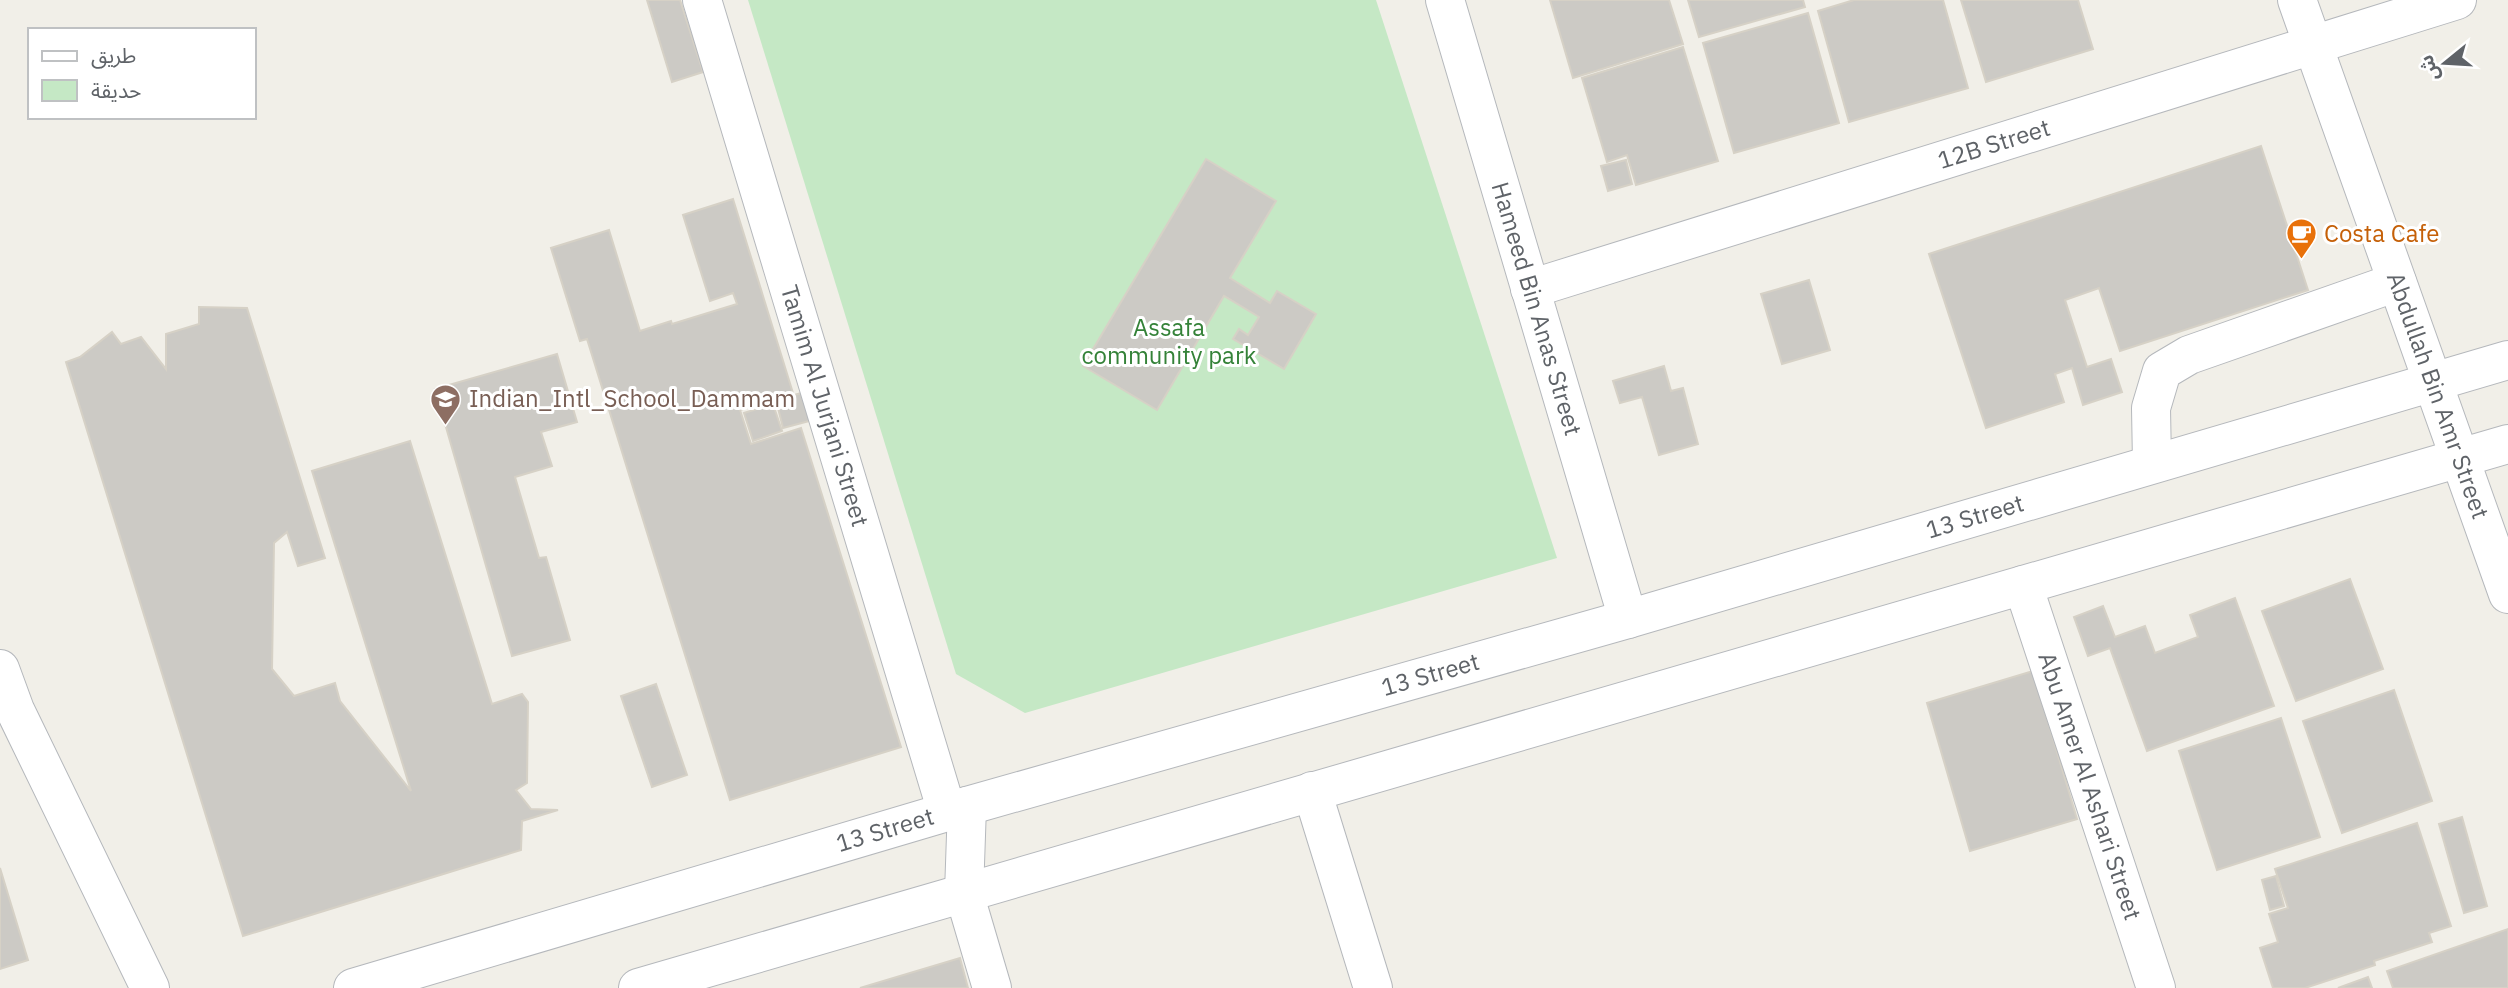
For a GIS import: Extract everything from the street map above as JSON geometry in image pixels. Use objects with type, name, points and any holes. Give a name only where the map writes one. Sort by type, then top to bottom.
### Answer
[{"type":"street","name":"Tamim Al Jurjani Street","points":[[702,0],[957,809],[964,893],[992,988]]},
{"type":"street","name":"Hameed Bin Anas Street","points":[[1445,0],[1628,619]]},
{"type":"street","name":"Abdullah Bin Amr Street","points":[[2297,0],[2508,594]]},
{"type":"street","name":"12B Street","points":[[1530,289],[2457,0]]},
{"type":"street","points":[[2152,463],[2151,408],[2162,371],[2189,355],[2397,282]]},
{"type":"street","name":"13 Street","points":[[353,988],[957,809],[1628,619],[2508,360]]},
{"type":"street","points":[[638,988],[2508,444]]},
{"type":"street","name":"Abu Amer Al Ashari Street","points":[[2023,585],[2156,988]]},
{"type":"street","points":[[0,669],[8,713],[150,988]]},
{"type":"street","points":[[1312,791],[1373,988]]},
{"type":"green space","name":"Assafa community park","points":[[748,0],[1376,0],[1557,558],[1025,713],[956,674]]},
{"type":"building","points":[[647,0],[680,0],[703,72],[672,82]]},
{"type":"building","points":[[1550,0],[1669,0],[1683,44],[1573,78]]},
{"type":"building","points":[[1688,0],[1803,0],[1805,7],[1699,37]]},
{"type":"building","points":[[1854,0],[1943,0],[1968,88],[1849,122],[1818,11]]},
{"type":"building","points":[[1961,0],[2078,0],[2093,49],[1986,82]]},
{"type":"building","points":[[1808,13],[1839,123],[1734,153],[1703,43]]},
{"type":"building","points":[[1683,47],[1718,161],[1636,185],[1627,155],[1607,162],[1582,78]]},
{"type":"building","points":[[2261,146],[2308,290],[2120,351],[2099,288],[2065,300],[2087,367],[2111,359],[2122,392],[2083,405],[2072,368],[2055,374],[2064,402],[1986,428],[1929,254]]},
{"type":"building","points":[[1206,159],[1276,201],[1230,278],[1270,303],[1277,291],[1316,314],[1284,369],[1233,339],[1239,329],[1248,335],[1259,317],[1224,296],[1157,410],[1083,366]]},
{"type":"building","points":[[1626,160],[1632,184],[1608,191],[1601,166]]},
{"type":"building","points":[[733,199],[793,393],[740,410],[751,444],[801,428],[901,747],[730,800],[587,339],[580,341],[551,248],[609,230],[640,331],[671,321],[672,324],[737,304],[733,293],[710,301],[683,215]]},
{"type":"building","points":[[1809,280],[1830,350],[1782,364],[1761,294]]},
{"type":"building","points":[[199,307],[247,308],[325,558],[298,566],[287,532],[274,543],[272,669],[294,696],[335,683],[340,701],[411,791],[312,471],[410,441],[492,704],[522,694],[528,702],[527,783],[516,790],[531,809],[558,810],[522,821],[521,850],[243,936],[66,362],[80,357],[112,332],[121,344],[141,337],[166,369],[166,334],[199,324]]},
{"type":"building","points":[[557,354],[577,422],[541,432],[552,466],[515,477],[539,558],[546,557],[570,640],[512,656],[435,389]]},
{"type":"building","points":[[1664,366],[1671,391],[1683,388],[1698,444],[1659,455],[1642,397],[1620,403],[1613,381]]},
{"type":"building","points":[[805,392],[813,420],[783,428],[776,400]]},
{"type":"building","points":[[773,404],[782,431],[753,441],[744,413]]},
{"type":"building","points":[[2350,579],[2383,669],[2296,701],[2262,611]]},
{"type":"building","points":[[2235,598],[2274,706],[2147,751],[2110,648],[2088,656],[2074,617],[2103,606],[2115,637],[2145,626],[2155,653],[2198,637],[2190,615]]},
{"type":"building","points":[[2033,671],[2077,819],[1970,851],[1927,703]]},
{"type":"building","points":[[656,684],[687,775],[652,787],[621,696]]},
{"type":"building","points":[[2394,690],[2432,801],[2342,833],[2303,721]]},
{"type":"building","points":[[2281,718],[2320,837],[2217,870],[2179,751]]},
{"type":"building","points":[[2462,817],[2487,906],[2464,913],[2439,824]]},
{"type":"building","points":[[2417,823],[2451,926],[2429,933],[2432,942],[2374,961],[2375,965],[2305,988],[2273,988],[2260,948],[2278,942],[2269,914],[2288,908],[2275,869]]},
{"type":"building","points":[[0,868],[28,960],[0,969]]},
{"type":"building","points":[[2276,876],[2284,906],[2270,910],[2262,880]]},
{"type":"building","points":[[2508,929],[2508,988],[2393,988],[2387,971]]},
{"type":"building","points":[[960,958],[968,988],[860,988]]},
{"type":"building","points":[[2368,977],[2372,988],[2338,988]]},
{"type":"place","name":"Costa Cafe","points":[[2301,261]]},
{"type":"place","name":"Indian_Intl_School_Dammam","points":[[446,426]]}]
